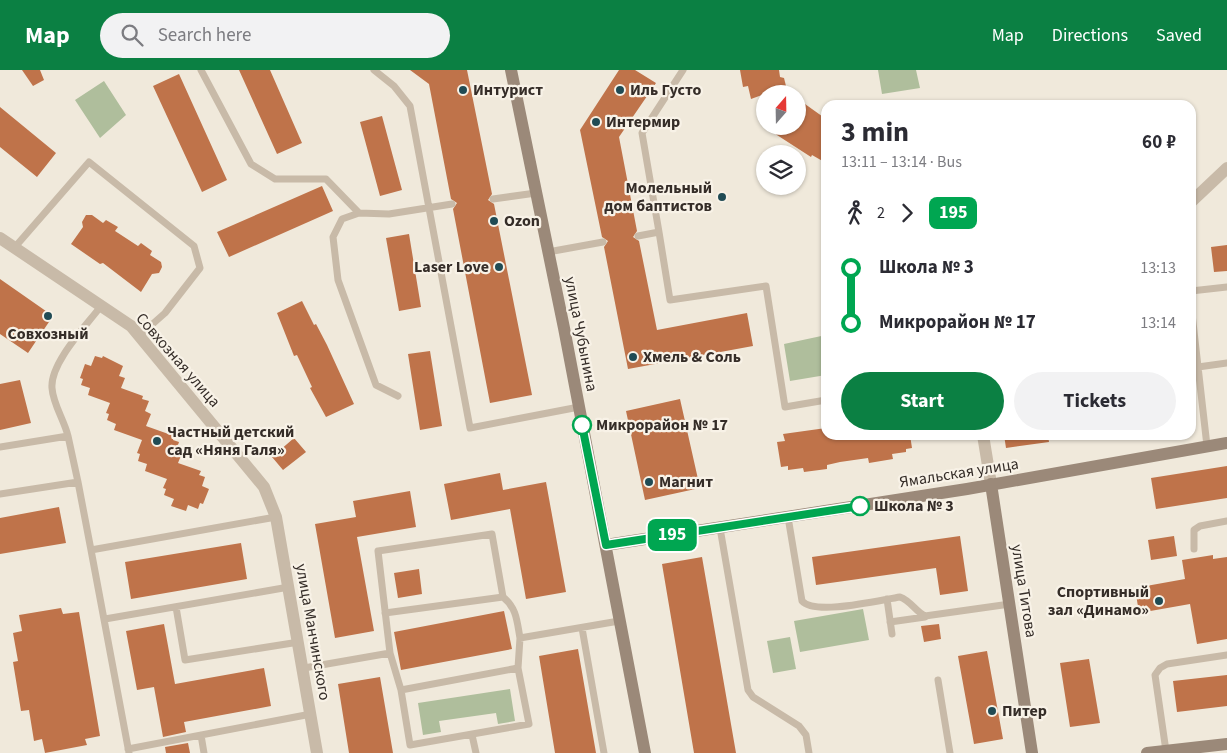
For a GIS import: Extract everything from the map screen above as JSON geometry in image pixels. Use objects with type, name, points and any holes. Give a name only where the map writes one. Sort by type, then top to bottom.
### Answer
[{"type":"street","name":"улица Чубынина","points":[[511,70],[579,407],[645,753]]},
{"type":"street","points":[[1196,197],[1227,168]]},
{"type":"street","name":"Совхозная улица","points":[[0,238],[131,326],[264,487],[276,517]]},
{"type":"street","name":"улица Титова","points":[[984,440],[1032,753]]},
{"type":"street","name":"Ямальская улица","points":[[606,545],[991,484],[1227,443]]},
{"type":"street","name":"улица Манчинского","points":[[276,517],[290,587],[317,753]]},
{"type":"street","points":[[1147,753],[1227,744]]},
{"type":"lane","points":[[202,70],[251,164],[275,180],[326,179],[359,213]]},
{"type":"lane","points":[[374,70],[394,86],[410,106],[470,428],[579,407]]},
{"type":"lane","points":[[683,70],[642,133],[670,300],[766,286],[785,407],[821,401]]},
{"type":"lane","points":[[15,247],[89,162],[194,246],[200,268],[165,313],[139,336]]},
{"type":"lane","points":[[493,199],[536,193]]},
{"type":"lane","points":[[398,396],[376,385],[338,280],[333,237],[342,219],[359,213],[389,214],[452,204]]},
{"type":"lane","points":[[638,236],[659,232]]},
{"type":"lane","points":[[548,252],[603,242]]},
{"type":"lane","points":[[1196,290],[1227,287]]},
{"type":"lane","points":[[101,306],[57,366],[52,378],[54,400],[68,436],[78,482],[129,751],[311,714]]},
{"type":"lane","points":[[1196,349],[1207,446]]},
{"type":"lane","points":[[1198,366],[1227,363]]},
{"type":"lane","points":[[0,447],[68,436]]},
{"type":"lane","points":[[0,494],[78,482]]},
{"type":"lane","points":[[91,550],[276,517]]},
{"type":"lane","points":[[788,517],[802,601],[806,606],[822,609],[900,597],[908,600],[919,613],[925,616]]},
{"type":"lane","points":[[1194,549],[1194,530],[1200,526],[1227,521]]},
{"type":"lane","points":[[720,528],[748,690],[753,697],[799,726],[806,735],[809,753]]},
{"type":"lane","points":[[492,534],[503,597],[511,603],[515,612],[520,638],[518,668],[529,724],[410,745],[400,690],[390,653],[384,614],[378,550],[492,534]]},
{"type":"lane","points":[[105,619],[290,587]]},
{"type":"lane","points":[[384,614],[503,597]]},
{"type":"lane","points":[[887,599],[892,634]]},
{"type":"lane","points":[[890,622],[1010,604]]},
{"type":"lane","points":[[176,607],[185,660],[299,642]]},
{"type":"lane","points":[[520,638],[619,621]]},
{"type":"lane","points":[[582,628],[604,753]]},
{"type":"lane","points":[[304,668],[390,653]]},
{"type":"lane","points":[[1166,750],[1155,675],[1160,668],[1167,664],[1227,655]]},
{"type":"lane","points":[[400,690],[518,668]]},
{"type":"lane","points":[[938,680],[950,753]]},
{"type":"lane","points":[[201,735],[204,753]]},
{"type":"lane","points":[[472,735],[476,753]]},
{"type":"green space","points":[[878,70],[916,70],[920,88],[882,94]]},
{"type":"green space","points":[[104,81],[126,115],[100,138],[75,100]]},
{"type":"green space","points":[[821,336],[821,376],[790,381],[784,344]]},
{"type":"green space","points":[[863,609],[869,640],[800,652],[794,621]]},
{"type":"green space","points":[[790,637],[796,669],[773,673],[767,641]]},
{"type":"green space","points":[[510,689],[515,721],[498,724],[496,713],[439,721],[441,732],[423,735],[418,703]]},
{"type":"building","points":[[22,70],[40,70],[44,80],[33,86]]},
{"type":"building","points":[[239,70],[270,70],[302,143],[277,154]]},
{"type":"building","points":[[410,70],[467,70],[492,194],[488,200],[494,204],[532,395],[490,403],[453,209],[457,203],[451,199],[429,84]]},
{"type":"building","points":[[619,70],[635,70],[656,83],[619,137],[637,231],[633,237],[639,241],[657,330],[747,313],[753,346],[628,369],[604,247],[608,241],[602,237],[580,130]]},
{"type":"building","points":[[740,70],[779,70],[780,77],[784,78],[786,85],[756,85],[756,97],[751,99],[748,86],[743,87]]},
{"type":"building","points":[[179,74],[227,180],[202,192],[153,86]]},
{"type":"building","points":[[806,105],[821,115],[821,160],[806,154],[806,145],[792,145],[777,135],[806,135]]},
{"type":"building","points":[[0,107],[56,153],[37,177],[0,147]]},
{"type":"building","points":[[382,116],[402,190],[380,196],[360,122]]},
{"type":"building","points":[[322,186],[333,211],[229,257],[217,232]]},
{"type":"building","points":[[86,215],[92,215],[103,223],[106,220],[118,227],[115,231],[138,246],[141,243],[152,251],[150,255],[161,262],[162,267],[159,273],[152,274],[141,292],[103,263],[100,264],[71,244],[83,227],[82,222]]},
{"type":"building","points":[[409,234],[421,307],[399,311],[386,238]]},
{"type":"building","points":[[1227,245],[1227,271],[1214,272],[1211,247]]},
{"type":"building","points":[[0,279],[53,316],[28,353],[0,334]]},
{"type":"building","points":[[302,301],[327,345],[354,404],[326,417],[310,388],[312,387],[297,355],[294,356],[277,313]]},
{"type":"building","points":[[430,351],[442,426],[420,430],[408,354]]},
{"type":"building","points":[[95,356],[102,358],[103,356],[123,366],[119,376],[125,378],[121,388],[143,396],[142,399],[149,401],[145,411],[151,414],[146,426],[174,436],[173,440],[179,442],[176,451],[182,453],[178,463],[201,471],[199,475],[205,477],[202,486],[209,489],[203,504],[200,503],[198,509],[188,505],[186,511],[171,506],[174,499],[164,495],[166,489],[163,488],[167,479],[145,471],[147,464],[138,461],[140,454],[137,453],[142,440],[114,430],[116,424],[107,420],[109,414],[106,413],[110,403],[88,395],[90,388],[81,385],[83,379],[80,378],[85,364],[91,366]]},
{"type":"building","points":[[20,380],[31,423],[0,430],[0,384]]},
{"type":"building","points":[[680,399],[700,488],[645,500],[626,411]]},
{"type":"building","points":[[821,429],[821,440],[911,440],[912,448],[906,449],[906,452],[892,454],[893,459],[869,463],[868,458],[840,462],[827,465],[827,469],[804,472],[803,468],[788,470],[788,466],[781,467],[777,442],[785,441],[783,434]]},
{"type":"building","points":[[294,438],[306,452],[283,470],[272,457]]},
{"type":"building","points":[[1005,440],[1049,440],[1049,442],[1006,448]]},
{"type":"building","points":[[1227,466],[1227,498],[1156,509],[1151,478]]},
{"type":"building","points":[[500,473],[503,490],[546,482],[566,592],[526,599],[510,509],[451,520],[444,484]]},
{"type":"building","points":[[410,491],[416,527],[357,537],[374,631],[335,638],[315,524],[356,517],[353,501]]},
{"type":"building","points":[[59,507],[66,543],[0,554],[0,518]]},
{"type":"building","points":[[960,536],[968,591],[940,595],[936,568],[816,585],[812,557]]},
{"type":"building","points":[[1174,536],[1177,556],[1151,560],[1148,540]]},
{"type":"building","points":[[241,543],[247,579],[131,599],[125,562]]},
{"type":"building","name":"Спортивный зал «Динамо»","points":[[1213,555],[1213,559],[1227,557],[1227,639],[1197,644],[1190,604],[1139,613],[1135,588],[1185,579],[1182,560]]},
{"type":"building","points":[[702,557],[736,753],[694,753],[662,564]]},
{"type":"building","points":[[419,569],[422,594],[398,598],[394,573]]},
{"type":"building","points":[[61,608],[63,614],[79,612],[100,736],[85,739],[87,745],[45,753],[42,739],[34,741],[29,710],[21,711],[13,662],[18,661],[13,633],[22,631],[19,615]]},
{"type":"building","points":[[504,611],[512,649],[401,670],[394,632]]},
{"type":"building","points":[[164,624],[175,684],[264,668],[271,706],[184,722],[186,732],[163,737],[154,687],[137,690],[126,631]]},
{"type":"building","points":[[939,624],[941,639],[924,642],[921,626]]},
{"type":"building","points":[[578,649],[596,753],[555,753],[539,656]]},
{"type":"building","points":[[987,651],[1003,739],[974,744],[958,656]]},
{"type":"building","points":[[1089,659],[1100,723],[1070,727],[1060,663]]},
{"type":"building","points":[[1227,675],[1227,706],[1177,712],[1173,681]]},
{"type":"building","points":[[380,677],[393,753],[349,753],[338,684]]},
{"type":"building","points":[[188,743],[190,753],[166,753],[165,747]]},
{"type":"bus line","name":"195","points":[[582,425],[606,545],[860,506]]},
{"type":"place","name":"Интурист","points":[[463,90]]},
{"type":"place","name":"Иль Густо","points":[[620,90]]},
{"type":"place","name":"Интермир","points":[[596,122]]},
{"type":"place","name":"Молельный дом баптистов","points":[[722,197]]},
{"type":"place","name":"Ozon","points":[[494,221]]},
{"type":"place","name":"Laser Love","points":[[499,267]]},
{"type":"place","name":"Совхозный","points":[[48,316]]},
{"type":"place","name":"Хмель & Соль","points":[[633,357]]},
{"type":"place","name":"Микрорайон № 17","points":[[582,425]]},
{"type":"place","name":"Частный детский сад «Няня Галя»","points":[[157,441]]},
{"type":"place","name":"Магнит","points":[[649,482]]},
{"type":"place","name":"Школа № 3","points":[[860,506]]},
{"type":"place","name":"Спортивный зал «Динамо»","points":[[1159,601]]},
{"type":"place","name":"Питер","points":[[992,711]]}]
